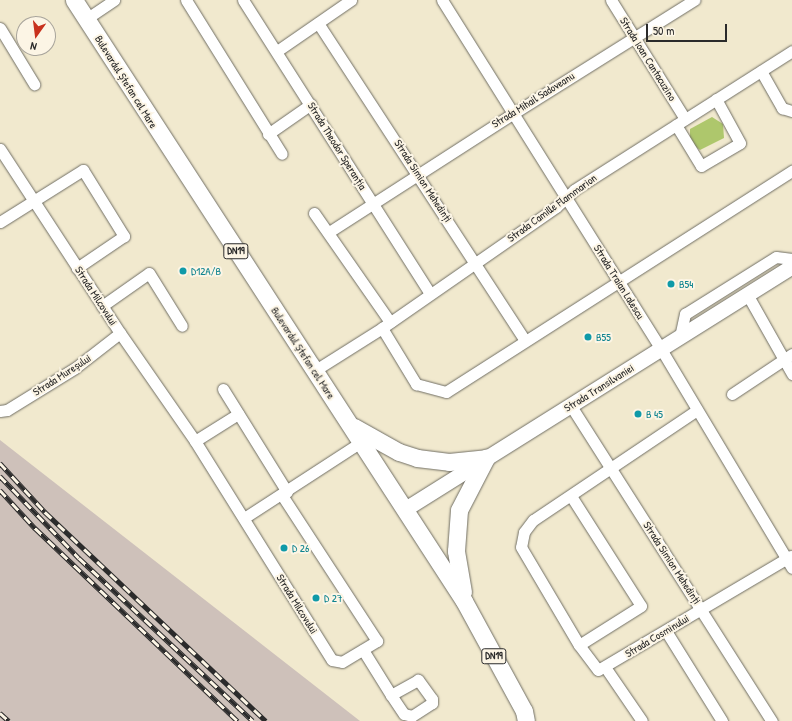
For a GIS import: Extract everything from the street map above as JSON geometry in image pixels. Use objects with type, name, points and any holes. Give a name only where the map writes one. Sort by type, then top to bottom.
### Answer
[{"type":"main road","name":"Bulevardul Ștefan cel Mare","points":[[74,0],[464,601],[525,716],[537,721]]},
{"type":"main road","name":"Strada Transilvaniei","points":[[405,509],[792,266]]},
{"type":"main road","points":[[350,424],[376,441],[418,458],[449,462],[486,458]]},
{"type":"main road","points":[[464,601],[456,551],[458,517],[465,495],[486,458]]},
{"type":"street","points":[[86,19],[114,0]]},
{"type":"street","points":[[186,0],[268,134],[282,154]]},
{"type":"street","name":"Strada Theodor Speranția","points":[[243,0],[277,50],[430,294]]},
{"type":"street","points":[[277,50],[351,0]]},
{"type":"street","name":"Strada Traian Lalescu","points":[[442,0],[620,282],[790,561]]},
{"type":"street","name":"Strada Ioan Cantacuzino","points":[[610,0],[635,36],[685,119]]},
{"type":"street","name":"Strada Mihail Sadoveanu","points":[[329,232],[418,173],[694,0]]},
{"type":"street","name":"Strada Simion Mehedinți","points":[[318,23],[418,173],[526,340]]},
{"type":"street","points":[[0,28],[34,84]]},
{"type":"street","name":"Strada Camille Flammarion","points":[[314,371],[386,325],[566,198],[574,190],[792,51]]},
{"type":"street","points":[[761,70],[782,108],[792,111]]},
{"type":"street","points":[[676,125],[701,166],[740,143],[716,99]]},
{"type":"street","points":[[268,134],[311,104]]},
{"type":"street","name":"Strada Milcovului","points":[[0,149],[33,202],[102,306],[195,442],[332,660],[342,662],[377,641],[285,493],[223,389]]},
{"type":"street","points":[[0,222],[83,170],[124,236],[77,268]]},
{"type":"street","points":[[314,213],[329,232],[386,325],[416,384],[446,392],[792,171]]},
{"type":"street","points":[[680,337],[685,314],[776,258],[792,259]]},
{"type":"street","points":[[102,306],[149,273],[182,326]]},
{"type":"street","points":[[747,294],[788,357],[792,374]]},
{"type":"street","name":"Strada Mureșului","points":[[0,411],[7,410],[75,368],[120,333]]},
{"type":"street","points":[[732,394],[788,357]]},
{"type":"street","name":"Strada Simion Mehedinți","points":[[571,406],[702,609],[772,721]]},
{"type":"street","points":[[642,721],[605,667],[598,670],[579,645],[521,547],[524,532],[534,520],[611,470],[697,410]]},
{"type":"street","points":[[195,442],[238,414]]},
{"type":"street","points":[[244,518],[285,493],[361,442]]},
{"type":"street","points":[[570,496],[641,606],[579,645]]},
{"type":"street","name":"Strada Cosminului","points":[[605,667],[702,609],[790,561]]},
{"type":"street","points":[[666,631],[722,721]]},
{"type":"street","points":[[363,650],[391,695]]},
{"type":"shaded area","points":[[0,440],[360,721],[0,721]]},
{"type":"green space","points":[[712,117],[723,124],[724,138],[700,150],[690,142],[690,129]]},
{"type":"railway","points":[[0,463],[45,512],[266,721]]},
{"type":"railway","points":[[0,476],[79,558],[253,721]]},
{"type":"railway","points":[[0,490],[35,528],[238,721]]},
{"type":"railway","points":[[0,713],[9,721]]},
{"type":"place","name":"D12A/B","points":[[183,271]]},
{"type":"place","name":"B54","points":[[671,284]]},
{"type":"place","name":"B55","points":[[588,337]]},
{"type":"place","name":"B 45","points":[[638,414]]},
{"type":"place","name":"D 26","points":[[284,548]]},
{"type":"place","name":"D 27","points":[[316,598]]}]
